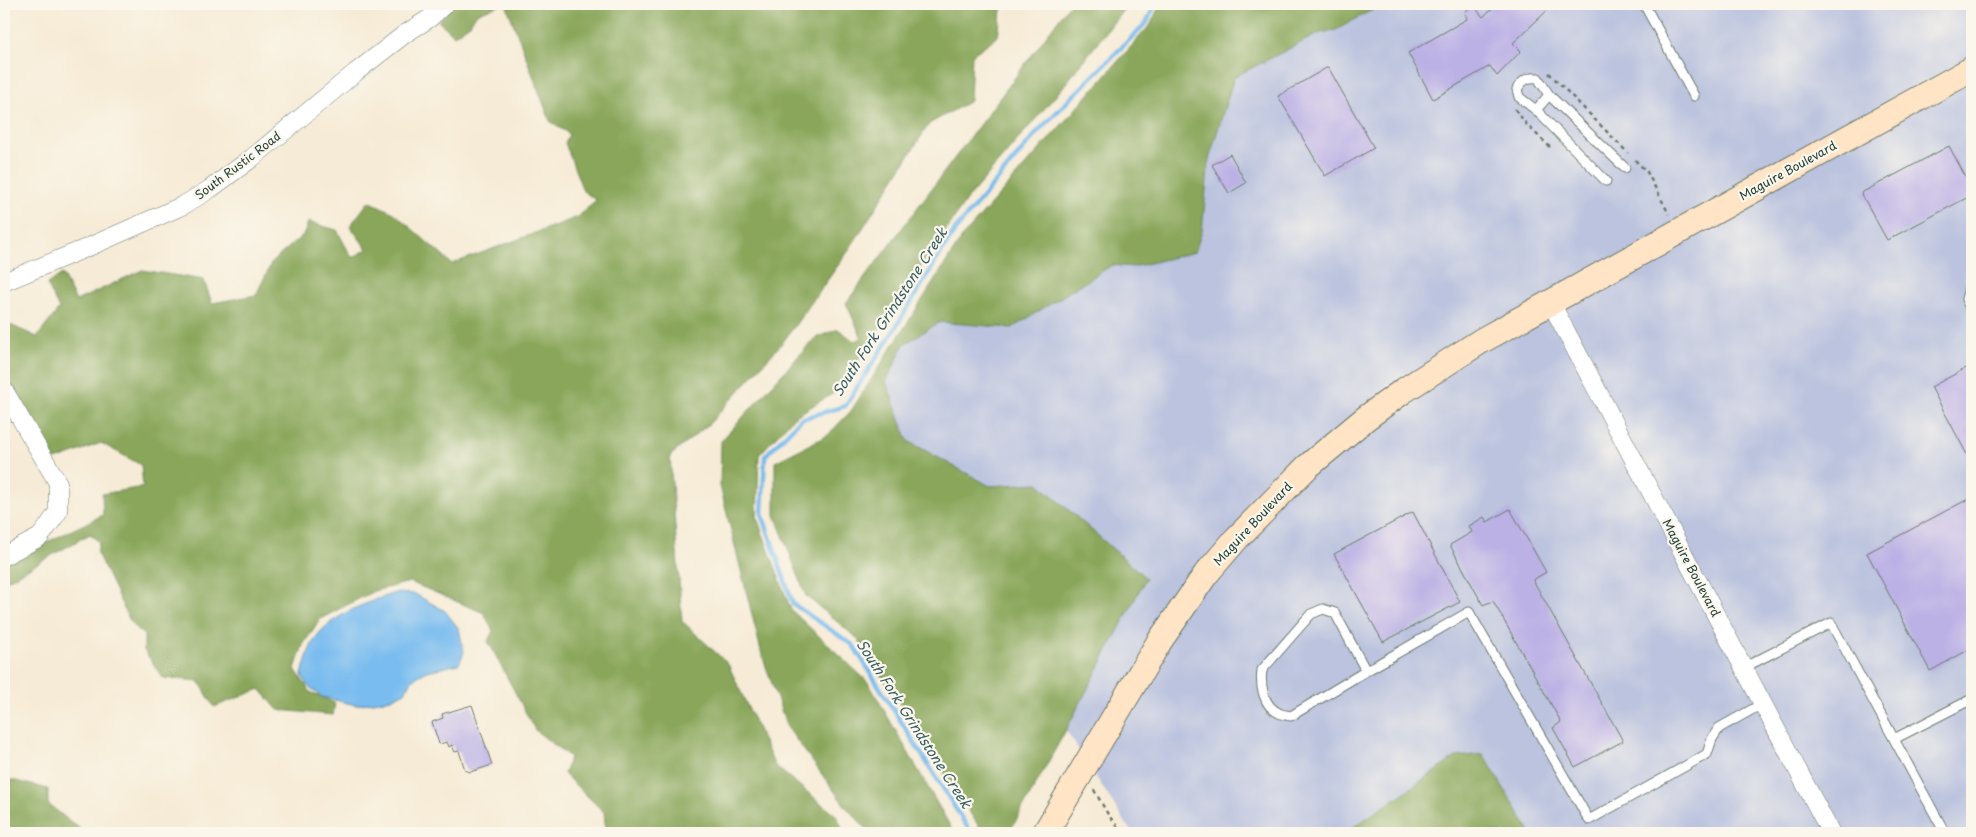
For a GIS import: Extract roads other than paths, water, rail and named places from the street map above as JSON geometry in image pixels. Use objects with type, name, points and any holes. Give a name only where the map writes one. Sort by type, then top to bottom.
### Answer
[{"type":"street","name":"South Rustic Road","points":[[4,282],[92,246],[184,205],[252,158],[356,72],[404,34],[430,18],[445,4]]},
{"type":"street","name":"Maguire Boulevard","points":[[1048,828],[1159,642],[1206,574],[1237,538],[1307,467],[1366,418],[1445,363],[1481,341],[1972,69]]},
{"type":"street","name":"Maguire Boulevard","points":[[1551,303],[1831,833]]},
{"type":"street","points":[[4,390],[58,483],[58,512],[40,537],[4,556]]},
{"type":"lane","points":[[1644,4],[1694,96]]},
{"type":"lane","points":[[1606,182],[1536,110],[1519,97],[1517,88],[1521,82],[1528,77],[1538,78],[1549,95],[1625,168]]},
{"type":"lane","points":[[1536,110],[1549,95]]},
{"type":"lane","points":[[1972,278],[1966,299],[1972,312]]},
{"type":"lane","points":[[1366,670],[1335,613],[1323,609],[1311,614],[1262,670],[1262,690],[1268,703],[1278,713],[1291,716],[1366,670],[1469,612],[1589,820],[1707,754],[1712,739],[1719,728],[1762,704]]},
{"type":"lane","points":[[1743,668],[1831,623],[1945,833]]},
{"type":"lane","points":[[1894,739],[1972,699]]},
{"type":"water","points":[[395,593],[415,594],[445,611],[459,629],[464,652],[459,664],[427,671],[413,679],[405,692],[391,699],[356,705],[322,697],[307,685],[302,675],[304,666],[313,643],[321,631],[351,610]]},
{"type":"waterway","name":"South Fork Grindstone Creek","points":[[971,833],[853,645],[793,604],[762,514],[765,456],[801,419],[845,406],[955,230],[1041,128],[1147,22],[1155,4]]}]
